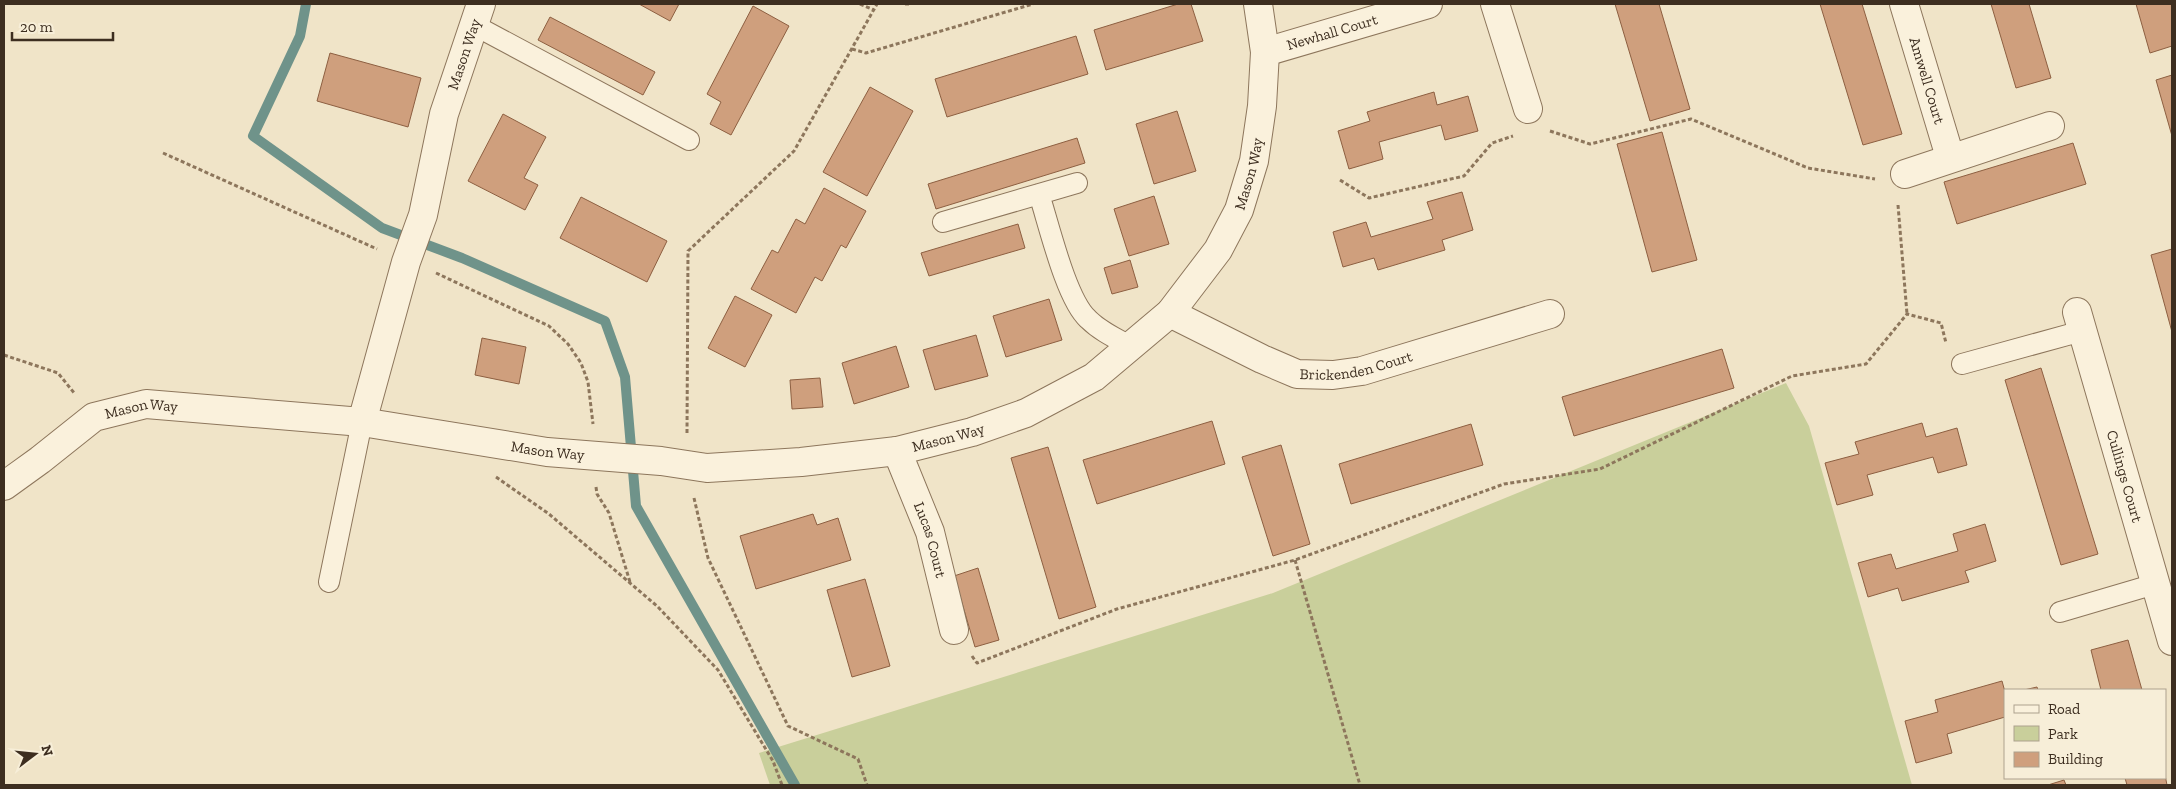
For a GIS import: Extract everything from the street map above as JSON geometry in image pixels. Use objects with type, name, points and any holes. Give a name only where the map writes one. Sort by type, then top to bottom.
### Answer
[{"type":"street","name":"Mason Way","points":[[4,486],[94,417],[146,404],[362,422],[546,452],[600,456],[678,456],[707,468],[801,462],[897,451],[972,432],[1026,413],[1094,377],[1170,313],[1218,250],[1239,210],[1254,161],[1262,106],[1265,52],[1258,4]]},
{"type":"street","name":"Newhall Court","points":[[1265,52],[1428,4]]},
{"type":"street","points":[[1495,4],[1528,110]]},
{"type":"street","name":"Amwell Court","points":[[1904,4],[1950,157]]},
{"type":"street","name":"Mason Way","points":[[362,422],[406,262],[424,214],[444,114],[478,15]]},
{"type":"street","points":[[1900,178],[1950,157],[2050,126]]},
{"type":"street","name":"Brickenden Court","points":[[1170,313],[1262,359],[1297,374],[1333,376],[1362,371],[1550,314]]},
{"type":"street","name":"Cullings Court","points":[[2079,321],[2172,641]]},
{"type":"street","name":"Lucas Court","points":[[897,451],[930,532],[954,630]]},
{"type":"lane","points":[[478,15],[689,140]]},
{"type":"lane","points":[[943,222],[1077,183]]},
{"type":"lane","points":[[1039,194],[1069,290],[1086,318],[1104,333],[1130,346]]},
{"type":"lane","points":[[1962,364],[2079,321]]},
{"type":"lane","points":[[329,582],[362,422]]},
{"type":"lane","points":[[2060,612],[2155,584]]},
{"type":"path","points":[[860,4],[874,10]]},
{"type":"path","points":[[867,785],[858,759],[788,726],[708,558],[678,456],[688,251],[794,150],[878,4]]},
{"type":"path","points":[[905,4],[911,4]]},
{"type":"path","points":[[852,49],[866,53],[1033,4]]},
{"type":"path","points":[[954,630],[977,663],[1117,610],[1295,560],[1504,484],[1600,469],[1792,376],[1866,364],[1907,314],[1900,178],[1808,168],[1691,119],[1590,144],[1549,130]]},
{"type":"path","points":[[1340,180],[1369,198],[1464,176],[1492,143],[1516,135]]},
{"type":"path","points":[[163,154],[317,224],[476,290],[548,326],[568,344],[581,363],[588,382],[600,456],[597,494],[609,513],[630,582]]},
{"type":"path","points":[[1907,314],[1941,323],[1952,369],[1962,364]]},
{"type":"path","points":[[4,355],[58,373],[94,417]]},
{"type":"path","points":[[494,476],[548,514],[630,582],[657,606],[718,670],[773,762],[782,785]]},
{"type":"path","points":[[1295,560],[1360,785]]},
{"type":"green space","points":[[1786,383],[1809,426],[1912,785],[770,785],[759,753],[1273,593]]},
{"type":"building","points":[[639,4],[679,4],[670,21]]},
{"type":"building","points":[[1178,4],[1191,4],[1203,41],[1106,70],[1094,30]]},
{"type":"building","points":[[1615,4],[1659,4],[1690,109],[1650,121]]},
{"type":"building","points":[[1820,4],[1862,4],[1902,134],[1863,145]]},
{"type":"building","points":[[1991,4],[2029,4],[2051,78],[2016,88]]},
{"type":"building","points":[[2136,4],[2172,4],[2172,46],[2150,53]]},
{"type":"building","points":[[753,6],[789,26],[731,135],[710,124],[721,102],[707,94]]},
{"type":"building","points":[[550,17],[655,72],[643,95],[538,40]]},
{"type":"building","points":[[1076,36],[1088,74],[947,117],[935,79]]},
{"type":"building","points":[[330,53],[421,78],[408,127],[317,101]]},
{"type":"building","points":[[2172,75],[2172,136],[2156,80]]},
{"type":"building","points":[[870,87],[913,111],[867,196],[823,172]]},
{"type":"building","points":[[1434,92],[1437,105],[1468,96],[1478,131],[1445,140],[1441,125],[1379,142],[1383,159],[1349,169],[1338,131],[1370,121],[1367,112]]},
{"type":"building","points":[[1177,111],[1196,171],[1154,184],[1136,124]]},
{"type":"building","points":[[503,114],[546,137],[524,178],[538,185],[525,210],[468,181]]},
{"type":"building","points":[[1662,132],[1697,260],[1652,272],[1617,144]]},
{"type":"building","points":[[1077,138],[1085,163],[936,209],[928,184]]},
{"type":"building","points":[[2073,143],[2086,184],[1957,224],[1944,182]]},
{"type":"building","points":[[824,188],[866,211],[846,248],[841,245],[822,281],[815,277],[796,313],[751,289],[772,250],[778,253],[796,219],[805,224]]},
{"type":"building","points":[[1462,192],[1473,230],[1442,240],[1445,250],[1378,270],[1374,258],[1343,267],[1333,232],[1366,222],[1371,237],[1433,219],[1427,202]]},
{"type":"building","points":[[1154,196],[1169,244],[1129,256],[1114,209]]},
{"type":"building","points":[[581,197],[667,241],[647,282],[560,238]]},
{"type":"building","points":[[1018,224],[1025,248],[929,276],[921,253]]},
{"type":"building","points":[[2172,249],[2172,332],[2151,255]]},
{"type":"building","points":[[1130,260],[1138,287],[1112,294],[1104,268]]},
{"type":"building","points":[[735,296],[772,315],[745,367],[708,348]]},
{"type":"building","points":[[1049,299],[1062,340],[1006,357],[993,316]]},
{"type":"building","points":[[976,335],[988,376],[935,390],[923,350]]},
{"type":"building","points":[[482,338],[526,347],[519,384],[475,375]]},
{"type":"building","points":[[896,346],[909,387],[854,404],[842,363]]},
{"type":"building","points":[[1722,349],[1734,388],[1574,436],[1562,397]]},
{"type":"building","points":[[2041,368],[2098,554],[2061,565],[2005,380]]},
{"type":"building","points":[[820,378],[823,407],[792,409],[790,380]]},
{"type":"building","points":[[1212,421],[1225,464],[1097,504],[1083,460]]},
{"type":"building","points":[[1922,423],[1926,437],[1957,428],[1967,465],[1938,473],[1933,457],[1867,475],[1873,495],[1837,505],[1825,463],[1859,454],[1855,442]]},
{"type":"building","points":[[1471,424],[1483,465],[1351,504],[1339,464]]},
{"type":"building","points":[[1281,445],[1310,544],[1273,556],[1242,457]]},
{"type":"building","points":[[1048,447],[1096,607],[1059,619],[1011,458]]},
{"type":"building","points":[[813,514],[817,525],[838,518],[851,560],[756,589],[740,536]]},
{"type":"building","points":[[1985,524],[1996,561],[1965,571],[1969,582],[1902,601],[1898,588],[1868,597],[1858,563],[1891,554],[1896,569],[1958,551],[1953,534]]},
{"type":"building","points":[[978,568],[999,640],[975,647],[954,576]]},
{"type":"building","points":[[865,579],[890,666],[852,677],[827,590]]},
{"type":"building","points":[[2128,640],[2142,689],[2101,689],[2091,650]]},
{"type":"building","points":[[2002,681],[2004,689],[2004,717],[1947,734],[1952,753],[1916,763],[1905,721],[1938,712],[1935,700]]},
{"type":"building","points":[[2125,779],[2166,779],[2167,785],[2127,785]]},
{"type":"building","points":[[2064,780],[2066,785],[2048,785]]},
{"type":"waterway","points":[[306,4],[300,36],[253,136],[382,228],[462,258],[605,321],[625,377],[636,506],[795,785]]}]
